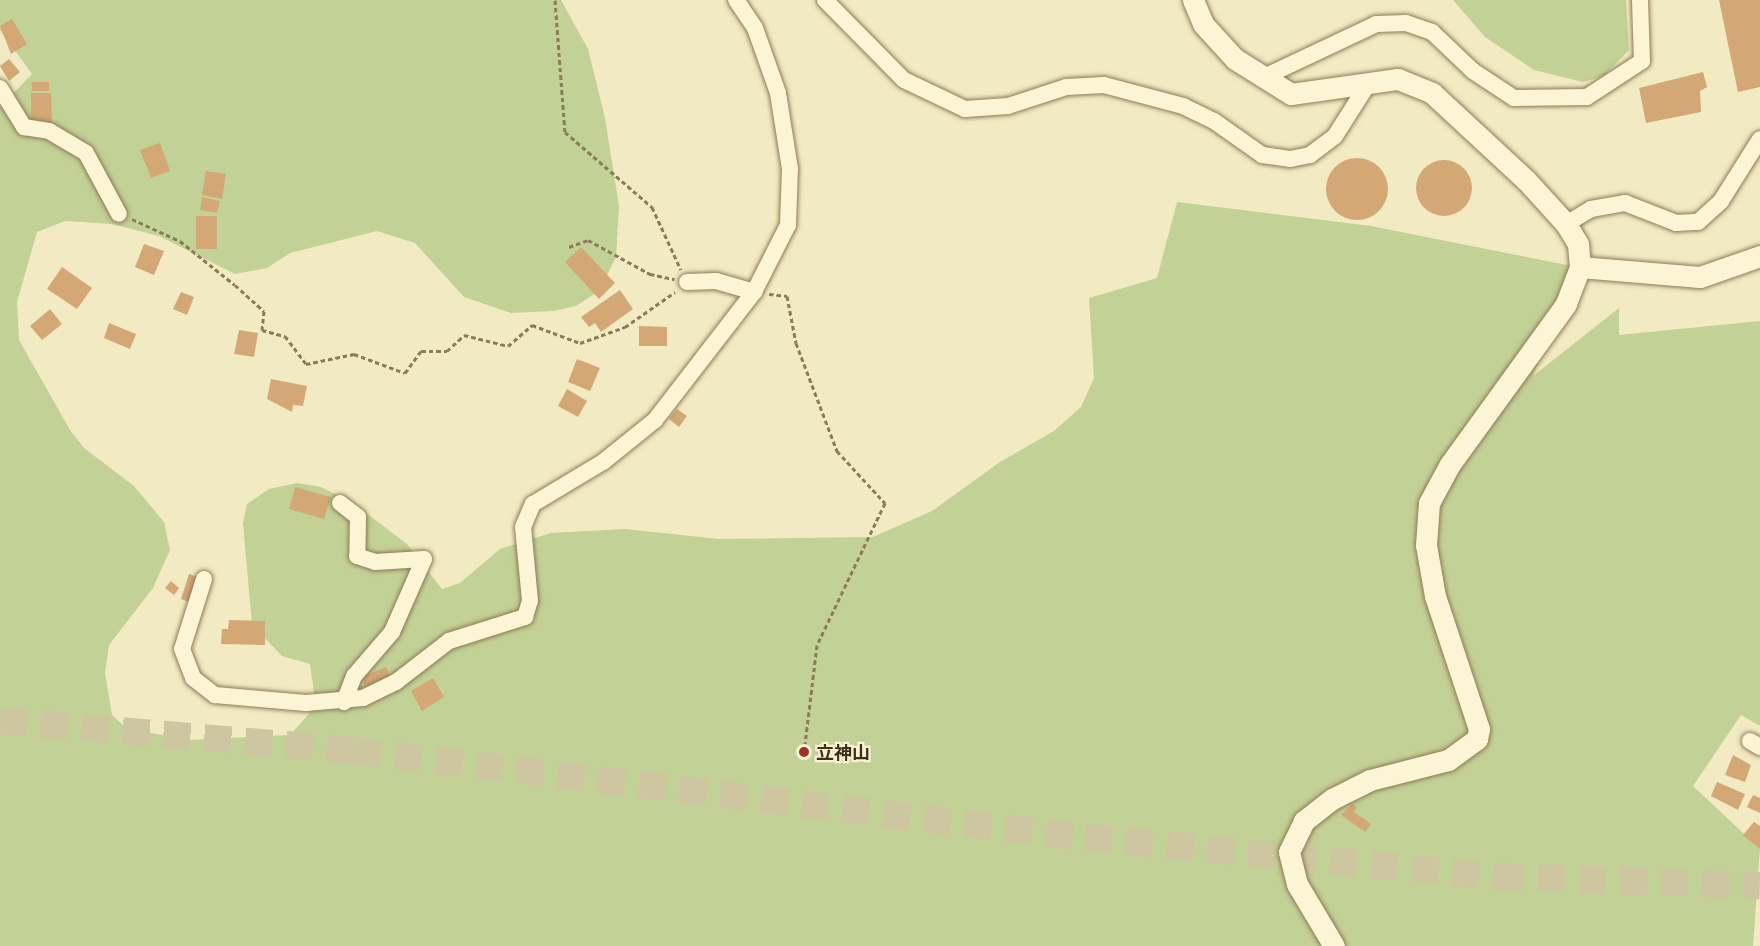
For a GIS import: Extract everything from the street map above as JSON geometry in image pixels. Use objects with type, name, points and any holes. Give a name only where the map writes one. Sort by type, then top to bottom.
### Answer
[{"type":"street","points":[[204,579],[182,649],[186,667],[201,686],[227,697],[344,702],[396,682],[449,640],[525,617],[530,601],[523,527],[532,504],[603,462],[655,420],[754,292],[788,225],[790,169],[778,93],[755,28],[736,0]]},
{"type":"street","points":[[825,0],[904,80],[965,109],[1008,106],[1066,87],[1104,85],[1183,106],[1214,120],[1262,155],[1290,159],[1310,155],[1335,136],[1368,84]]},
{"type":"street","points":[[1192,0],[1203,24],[1234,59],[1262,78],[1292,94],[1398,79],[1432,93],[1566,224],[1578,244],[1580,267],[1566,304],[1450,464],[1429,503],[1426,544],[1435,596],[1479,729],[1477,739],[1448,760],[1370,780],[1332,799],[1304,821],[1289,852],[1297,884],[1334,946]]},
{"type":"street","points":[[1262,78],[1376,24],[1406,23],[1432,33],[1473,71],[1514,98],[1587,97],[1642,61],[1640,0]]},
{"type":"street","points":[[0,88],[18,123],[28,130],[48,131],[86,153],[119,214]]},
{"type":"street","points":[[1566,224],[1591,209],[1626,203],[1676,224],[1698,222],[1721,201],[1760,139]]},
{"type":"street","points":[[1580,267],[1700,277],[1760,256]]},
{"type":"street","points":[[687,282],[716,281],[754,292]]},
{"type":"street","points":[[340,504],[358,517],[357,556],[375,562],[424,558],[392,632],[354,676],[344,702]]},
{"type":"path","points":[[555,0],[565,132],[652,207],[687,282]]},
{"type":"path","points":[[119,214],[180,241],[264,311],[261,330],[285,336],[306,364],[354,354],[405,373],[421,351],[447,351],[464,335],[508,346],[532,325],[580,343],[625,327],[687,282]]},
{"type":"path","points":[[568,247],[588,240],[650,274],[687,282]]},
{"type":"path","points":[[754,292],[787,296],[796,343],[837,451],[885,503],[817,645],[804,752]]},
{"type":"green space","points":[[0,0],[561,0],[588,49],[605,118],[619,206],[616,257],[599,291],[576,306],[553,311],[511,313],[464,297],[415,243],[377,231],[290,253],[267,268],[235,274],[159,236],[112,224],[65,221],[37,232],[17,302],[19,340],[70,430],[84,448],[134,486],[164,522],[170,550],[153,588],[109,645],[105,673],[112,715],[126,728],[187,740],[290,735],[316,706],[310,664],[282,656],[252,625],[243,523],[247,504],[269,489],[297,483],[321,487],[354,504],[407,544],[442,589],[460,583],[500,549],[551,533],[625,529],[719,539],[873,537],[932,511],[1000,462],[1054,431],[1081,407],[1094,378],[1089,298],[1157,278],[1177,202],[1371,226],[1577,267],[1533,376],[1619,308],[1619,335],[1760,321],[1760,726],[1741,715],[1693,786],[1760,849],[1753,946],[0,946],[0,107],[32,74],[0,30]]},
{"type":"green space","points":[[1453,0],[1626,0],[1629,50],[1604,76],[1583,82],[1534,70],[1485,37]]},
{"type":"building","points":[[1719,0],[1760,0],[1760,87],[1738,92]]},
{"type":"building","points":[[12,19],[27,44],[11,54],[0,26]]},
{"type":"building","points":[[9,59],[20,72],[9,81],[0,66]]},
{"type":"building","points":[[1703,72],[1707,87],[1700,91],[1701,112],[1646,123],[1639,88]]},
{"type":"building","points":[[32,82],[49,82],[49,91],[32,91]]},
{"type":"building","points":[[31,93],[51,93],[52,125],[31,125]]},
{"type":"building","points":[[160,143],[170,171],[151,178],[140,150]]},
{"type":"building","points":[[1357,158],[1379,167],[1388,189],[1379,211],[1357,220],[1335,211],[1326,189],[1335,167]]},
{"type":"building","points":[[1438,160],[1450,160],[1460,164],[1468,172],[1472,188],[1468,204],[1460,212],[1450,216],[1438,216],[1428,212],[1420,204],[1416,194],[1416,182],[1420,172],[1428,164]]},
{"type":"building","points":[[206,171],[226,174],[222,199],[202,195]]},
{"type":"building","points":[[202,197],[220,201],[217,213],[200,210]]},
{"type":"building","points":[[196,216],[217,216],[217,249],[196,249]]},
{"type":"building","points":[[144,244],[164,251],[154,275],[135,267]]},
{"type":"building","points":[[581,247],[615,283],[599,299],[565,262]]},
{"type":"building","points":[[62,267],[92,288],[77,309],[47,289]]},
{"type":"building","points":[[620,290],[633,309],[601,332],[595,323],[589,327],[581,317]]},
{"type":"building","points":[[181,292],[194,297],[187,315],[173,309]]},
{"type":"building","points":[[50,309],[62,324],[42,340],[30,326]]},
{"type":"building","points":[[109,323],[136,334],[130,349],[104,338]]},
{"type":"building","points":[[639,326],[667,327],[667,346],[639,346]]},
{"type":"building","points":[[239,330],[258,333],[254,357],[234,354]]},
{"type":"building","points":[[577,359],[600,368],[590,391],[568,382]]},
{"type":"building","points":[[271,379],[307,386],[303,406],[293,405],[292,412],[267,399]]},
{"type":"building","points":[[567,389],[587,401],[578,417],[558,406]]},
{"type":"building","points":[[677,409],[687,416],[679,427],[669,419]]},
{"type":"building","points":[[295,487],[331,497],[324,519],[289,509]]},
{"type":"building","points":[[189,574],[201,578],[192,603],[181,599]]},
{"type":"building","points":[[171,581],[179,588],[174,595],[165,588]]},
{"type":"building","points":[[229,620],[265,621],[265,645],[221,644],[222,629],[228,629]]},
{"type":"building","points":[[386,667],[391,679],[366,689],[361,677]]},
{"type":"building","points":[[433,678],[444,697],[422,711],[411,691]]},
{"type":"building","points":[[1733,755],[1751,765],[1745,782],[1725,775]]},
{"type":"building","points":[[1717,782],[1745,794],[1738,810],[1711,796]]},
{"type":"building","points":[[1753,795],[1760,798],[1760,813],[1747,807]]},
{"type":"building","points":[[1352,804],[1357,807],[1354,812],[1371,824],[1365,832],[1341,815]]},
{"type":"building","points":[[1754,822],[1760,826],[1760,849],[1743,835]]},
{"type":"tunnel","points":[[0,720],[354,750],[1085,837],[1497,876],[1760,885]]},
{"type":"place","name":"立神山","points":[[804,752]]}]
